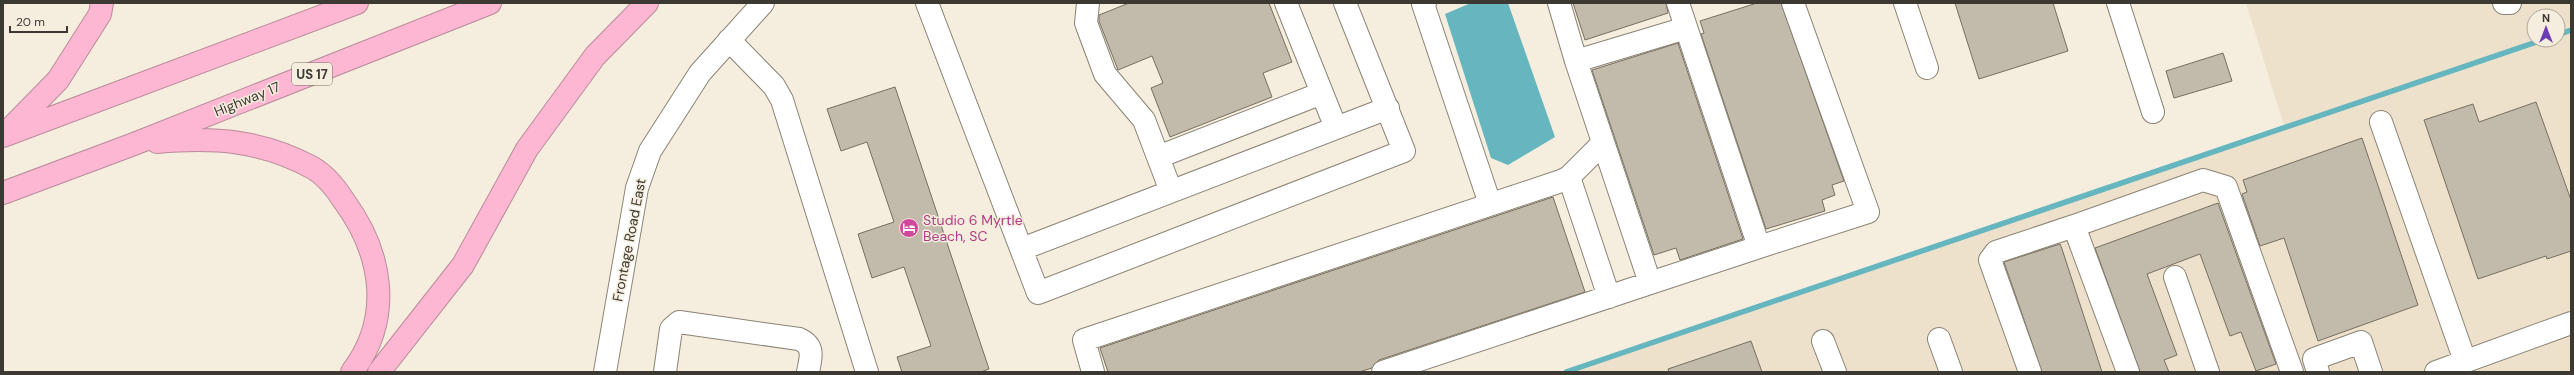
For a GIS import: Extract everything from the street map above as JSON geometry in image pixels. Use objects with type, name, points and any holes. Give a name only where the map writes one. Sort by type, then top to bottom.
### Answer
[{"type":"highway","points":[[3,136],[58,80],[100,14],[102,3]]},
{"type":"highway","points":[[3,136],[357,3]]},
{"type":"highway","name":"Highway 17","points":[[3,193],[134,144],[490,3]]},
{"type":"highway","points":[[379,372],[463,265],[528,149],[564,99],[596,56],[647,3]]},
{"type":"highway","points":[[134,144],[200,138],[242,143],[283,154],[315,169],[338,193],[354,214],[368,244],[379,285],[377,319],[366,353],[352,372]]},
{"type":"street","name":"Frontage Road East","points":[[605,372],[637,188],[650,151],[700,73],[763,3]]},
{"type":"street","points":[[927,3],[1038,293],[1404,150],[1345,3]]},
{"type":"street","points":[[1088,3],[1086,23],[1105,74],[1144,120],[1171,192]]},
{"type":"street","points":[[1286,3],[1336,128]]},
{"type":"street","points":[[1425,3],[1423,4],[1490,204]]},
{"type":"street","points":[[1559,3],[1576,61],[1650,283]]},
{"type":"street","points":[[1383,372],[1868,212],[1793,3]]},
{"type":"street","points":[[1905,3],[1927,68]]},
{"type":"street","points":[[2118,3],[2153,112]]},
{"type":"street","points":[[2504,3],[2510,3]]},
{"type":"street","points":[[1682,4],[1686,28],[1759,247]]},
{"type":"street","points":[[1576,61],[1686,28]]},
{"type":"street","points":[[729,40],[774,86],[782,100],[867,372]]},
{"type":"street","points":[[1158,157],[1322,93]]},
{"type":"street","points":[[1022,249],[1388,108]]},
{"type":"street","points":[[2381,122],[2476,363]]},
{"type":"street","points":[[1094,372],[1084,340],[1569,177],[1603,143]]},
{"type":"street","points":[[1569,177],[1609,297]]},
{"type":"street","points":[[2030,372],[1990,260],[1996,252],[2203,180],[2226,187],[2292,372]]},
{"type":"street","points":[[2074,226],[2128,372]]},
{"type":"street","points":[[2175,277],[2208,372]]},
{"type":"street","points":[[665,372],[671,329],[679,322],[799,339],[807,342],[812,350],[808,372]]},
{"type":"street","points":[[2436,372],[2476,363],[2571,323]]},
{"type":"street","points":[[1939,339],[1951,372]]},
{"type":"street","points":[[1823,341],[1835,372]]},
{"type":"street","points":[[2318,372],[2314,359],[2361,342],[2371,372]]},
{"type":"shaded area","points":[[2246,3],[2571,3],[2571,372],[1560,372],[2285,129]]},
{"type":"water","points":[[1471,3],[1508,3],[1555,137],[1508,165],[1491,158],[1445,14]]},
{"type":"building","points":[[1129,3],[1269,3],[1292,62],[1263,73],[1272,97],[1170,137],[1151,88],[1163,83],[1152,56],[1118,70],[1099,21],[1099,15]]},
{"type":"building","points":[[1573,3],[1666,3],[1668,13],[1585,40]]},
{"type":"building","points":[[1757,3],[1781,3],[1844,181],[1832,185],[1835,195],[1822,200],[1825,211],[1766,229],[1701,34],[1704,33],[1700,21]]},
{"type":"building","points":[[1955,3],[2053,3],[2068,51],[1979,79]]},
{"type":"building","points":[[1678,43],[1743,239],[1680,260],[1676,248],[1654,255],[1592,70]]},
{"type":"building","points":[[2223,53],[2232,81],[2174,98],[2166,71]]},
{"type":"building","name":"Studio 6 Myrtle Beach, SC","points":[[895,87],[989,369],[981,372],[902,372],[897,357],[931,346],[904,267],[872,278],[858,234],[894,222],[867,142],[841,151],[827,109]]},
{"type":"building","points":[[2536,102],[2571,200],[2571,251],[2547,259],[2546,256],[2478,279],[2424,120],[2473,104],[2479,122]]},
{"type":"building","points":[[2362,138],[2418,305],[2318,341],[2284,238],[2260,246],[2242,194],[2247,192],[2243,180]]},
{"type":"building","points":[[1553,197],[1585,292],[1379,360],[1372,368],[1359,372],[1108,372],[1100,348]]},
{"type":"building","points":[[2218,203],[2276,364],[2256,371],[2241,332],[2230,336],[2200,254],[2147,274],[2177,355],[2164,360],[2169,372],[2140,372],[2095,248]]},
{"type":"building","points":[[2060,244],[2102,372],[2042,372],[2004,262]]},
{"type":"building","points":[[1751,341],[1762,372],[1669,372],[1668,369]]},
{"type":"waterway","points":[[2566,32],[2571,30]]},
{"type":"waterway","points":[[1566,372],[2526,45]]},
{"type":"place","name":"Studio 6 Myrtle Beach, SC","points":[[909,228]]}]
